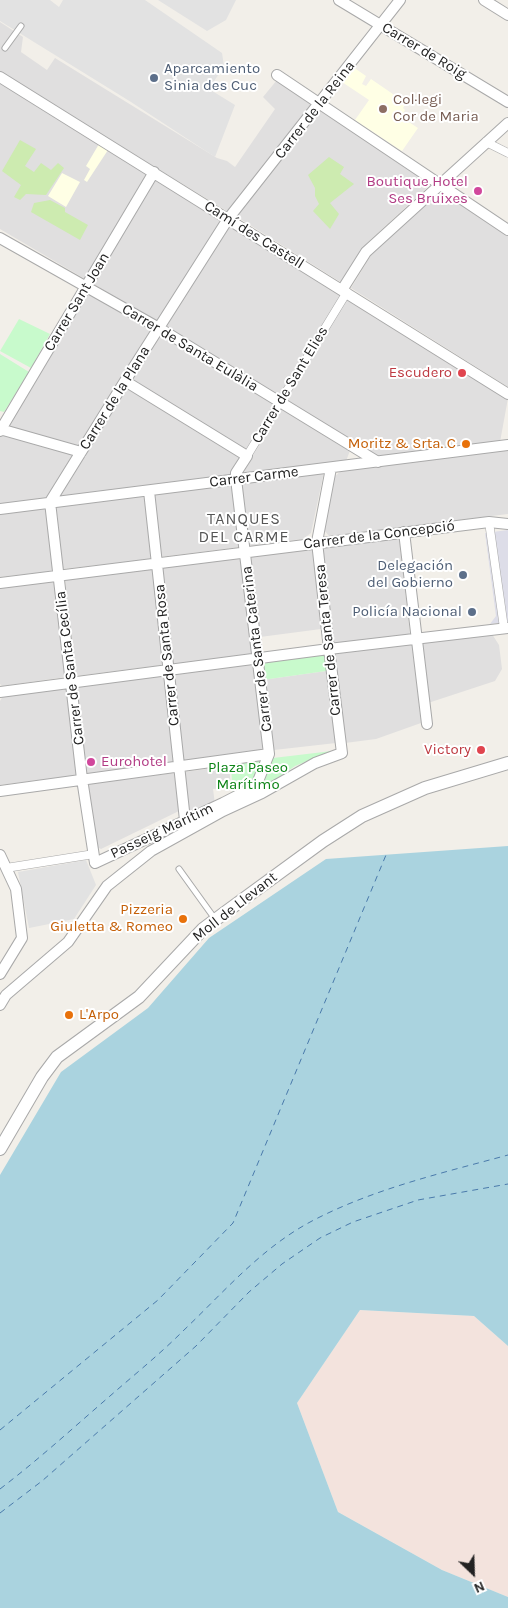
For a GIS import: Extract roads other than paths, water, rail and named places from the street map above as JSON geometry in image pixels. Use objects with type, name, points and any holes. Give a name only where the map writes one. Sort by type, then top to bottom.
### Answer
[{"type":"street","name":"Carrer de Roig","points":[[339,0],[508,102]]},
{"type":"street","name":"Carrer de la Reina","points":[[228,219],[400,0]]},
{"type":"street","points":[[484,0],[508,15]]},
{"type":"street","points":[[277,74],[508,230]]},
{"type":"street","name":"Camí des Castell","points":[[0,77],[508,394]]},
{"type":"street","points":[[345,291],[366,252],[508,123]]},
{"type":"street","points":[[486,142],[508,153]]},
{"type":"street","name":"Carrer Sant Joan","points":[[0,430],[154,172]]},
{"type":"street","name":"Carrer de la Plana","points":[[50,502],[228,219]]},
{"type":"street","name":"Carrer de Santa Eulàlia","points":[[0,238],[159,328],[378,462]]},
{"type":"street","name":"Carrer de Sant Elies","points":[[236,479],[236,473],[345,291]]},
{"type":"street","points":[[125,381],[247,456]]},
{"type":"street","points":[[0,430],[82,452]]},
{"type":"street","name":"Carrer Carme","points":[[0,509],[508,445]]},
{"type":"street","name":"Carrer de Santa Teresa","points":[[0,1005],[6,995],[68,942],[107,886],[151,851],[314,764],[345,754],[329,649],[318,542],[330,468]]},
{"type":"street","name":"Carrer de Santa Caterina","points":[[236,479],[269,754],[256,786]]},
{"type":"street","name":"Carrer de Santa Rosa","points":[[148,491],[185,820]]},
{"type":"street","name":"Carrer de Santa Cecília","points":[[50,502],[60,575],[82,779],[95,858]]},
{"type":"street","points":[[0,692],[329,649],[503,629],[489,522]]},
{"type":"street","name":"Carrer de la Concepció","points":[[0,583],[489,522],[508,524]]},
{"type":"street","points":[[404,532],[428,724]]},
{"type":"street","points":[[0,791],[269,754]]},
{"type":"street","name":"Moll de Llevant","points":[[0,1149],[42,1077],[57,1057],[139,997],[203,929],[323,840],[362,816],[425,788],[508,763]]},
{"type":"street","name":"Passeig Marítim","points":[[6,868],[95,858],[223,804],[256,786]]},
{"type":"street","points":[[0,855],[16,888],[24,923],[22,938],[0,974]]},
{"type":"lane","points":[[5,48],[21,26]]},
{"type":"lane","points":[[179,869],[215,920]]},
{"type":"water","points":[[508,846],[508,1346],[474,1316],[360,1310],[297,1403],[338,1512],[442,1570],[508,1597],[508,1608],[0,1608],[0,1175],[61,1072],[148,1008],[209,938],[326,859]]},
{"type":"place","name":"Aparcamiento Sinia des Cuc","points":[[154,78]]},
{"type":"place","name":"Col·legi Cor de Maria","points":[[383,109]]},
{"type":"place","name":"Boutique Hotel Ses Bruixes","points":[[478,191]]},
{"type":"place","name":"Escudero","points":[[462,373]]},
{"type":"place","name":"Moritz & Srta. C","points":[[466,444]]},
{"type":"place","name":"Delegación del Gobierno","points":[[463,575]]},
{"type":"place","name":"Policía Nacional","points":[[472,612]]},
{"type":"place","name":"Victory","points":[[481,750]]},
{"type":"place","name":"Eurohotel","points":[[91,762]]},
{"type":"place","name":"Pizzeria Giuletta & Romeo","points":[[183,919]]},
{"type":"place","name":"L'Arpo","points":[[69,1015]]},
{"type":"district","name":"TANQUES DEL CARME","points":[[244,528]]},
{"type":"park label","name":"Plaza Paseo Marítimo","points":[[248,776]]}]
